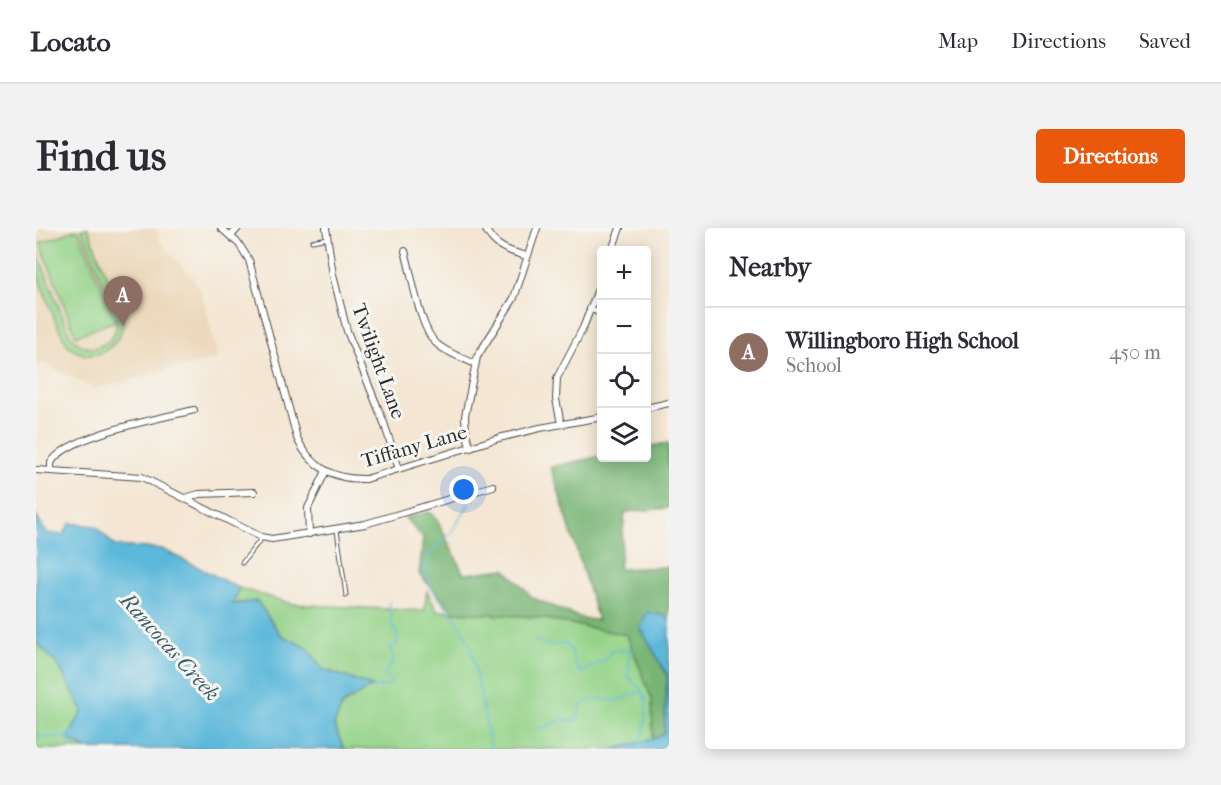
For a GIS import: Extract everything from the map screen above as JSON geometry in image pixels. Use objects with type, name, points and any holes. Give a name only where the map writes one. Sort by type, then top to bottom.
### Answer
[{"type":"street","name":"Tiffany Lane","points":[[221,228],[239,244],[249,260],[297,438],[306,454],[326,471],[346,478],[366,479],[499,438],[597,418]]},
{"type":"street","points":[[231,236],[238,228]]},
{"type":"street","name":"Twilight Lane","points":[[326,228],[333,275],[350,339],[384,423],[399,469]]},
{"type":"street","points":[[485,228],[490,238],[500,248],[527,256]]},
{"type":"street","points":[[471,448],[466,434],[465,416],[475,364],[483,346],[514,298],[537,228]]},
{"type":"street","points":[[613,246],[620,228]]},
{"type":"street","points":[[405,250],[429,335],[438,346],[475,364]]},
{"type":"street","points":[[561,424],[556,399],[557,378],[584,328],[597,292]]},
{"type":"street","points":[[590,309],[597,311]]},
{"type":"street","points":[[651,407],[669,402]]},
{"type":"street","points":[[51,471],[51,463],[59,452],[97,435],[194,410]]},
{"type":"street","points":[[36,470],[136,476],[149,480],[262,537],[278,539],[337,530],[390,518],[493,486]]},
{"type":"street","points":[[309,534],[308,508],[326,471]]},
{"type":"street","points":[[185,498],[199,494],[254,492]]},
{"type":"lane","points":[[312,241],[327,238]]},
{"type":"lane","points":[[337,530],[346,595]]},
{"type":"lane","points":[[242,563],[262,537]]},
{"type":"shaded area","points":[[36,228],[156,228],[160,240],[193,278],[202,294],[218,358],[94,389],[43,363],[36,365]]},
{"type":"green space","points":[[81,228],[88,228],[123,320],[118,339],[104,352],[95,355],[77,352],[68,345],[50,308],[36,268],[36,249],[68,330],[74,339],[90,348],[106,343],[116,328],[116,317]]},
{"type":"green space","points":[[78,229],[115,321],[76,336],[40,243]]},
{"type":"green space","points":[[668,443],[669,508],[625,512],[619,569],[669,567],[669,619],[666,616],[640,627],[667,675],[664,734],[653,739],[652,699],[627,635],[535,617],[454,612],[419,574],[423,538],[405,518],[429,512],[436,518],[464,574],[505,569],[533,598],[583,619],[598,620],[551,467],[597,457],[597,462],[651,462],[651,446]]},
{"type":"green space","points":[[239,588],[292,604],[424,611],[427,591],[437,611],[535,617],[627,635],[652,699],[653,739],[614,749],[344,749],[334,725],[342,705],[372,686],[322,669],[309,649],[281,635],[257,601],[233,604]]},
{"type":"green space","points":[[36,642],[58,665],[83,710],[68,739],[86,749],[36,749]]},
{"type":"water","name":"Rancocas Creek","points":[[36,516],[46,533],[63,535],[70,523],[95,526],[115,546],[162,549],[239,588],[233,604],[257,601],[281,635],[309,649],[322,669],[372,686],[342,705],[334,725],[344,749],[86,749],[68,739],[83,710],[58,665],[36,642]]},
{"type":"water","points":[[647,612],[666,616],[669,619],[669,749],[614,749],[664,734],[667,675],[640,627]]},
{"type":"waterway","points":[[469,504],[452,532],[428,556],[425,572],[432,589],[461,626],[471,647],[491,749]]},
{"type":"waterway","points":[[370,688],[387,686],[391,682],[385,672],[394,662],[389,648],[396,646],[398,637],[392,624],[389,602]]},
{"type":"waterway","points":[[533,641],[551,645],[566,643],[581,673],[604,660],[612,651],[630,649],[628,676],[641,690],[647,709],[641,742]]},
{"type":"waterway","points":[[535,728],[546,727],[563,719],[576,721],[581,707],[588,701],[598,699],[615,701],[640,692]]},
{"type":"waterway","points":[[36,736],[69,736]]},
{"type":"waterway","points":[[68,737],[71,749]]},
{"type":"place","name":"Willingboro High School","points":[[123,326]]}]
